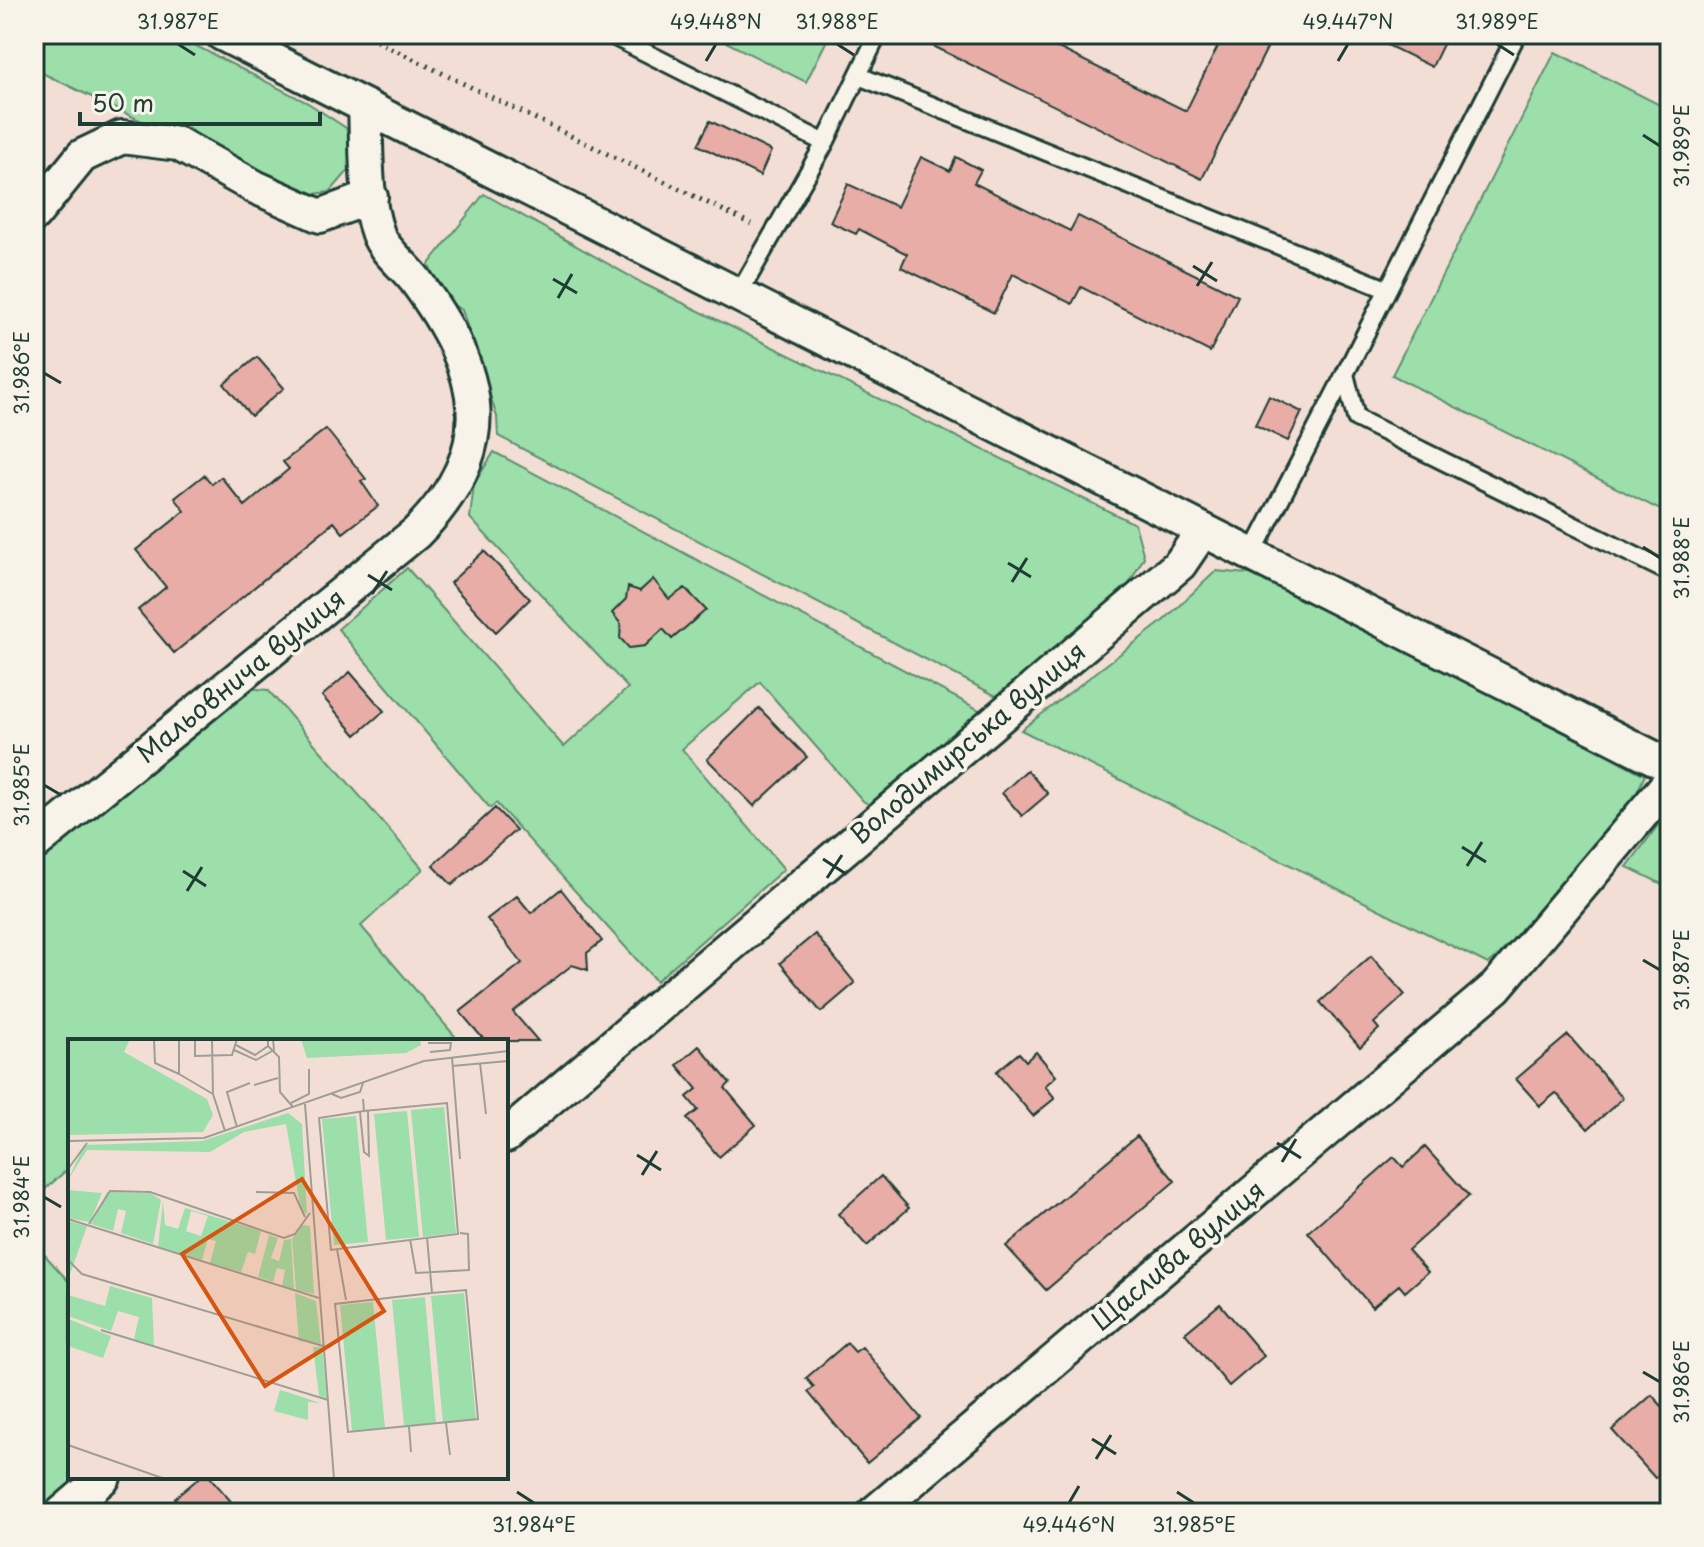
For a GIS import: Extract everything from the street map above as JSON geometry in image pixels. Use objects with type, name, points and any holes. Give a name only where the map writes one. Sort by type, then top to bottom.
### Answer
[{"type":"street","points":[[222,34],[1670,766]]},
{"type":"street","name":"Мальовнича вулиця","points":[[34,844],[416,533],[443,506],[466,467],[473,433],[473,389],[452,335],[416,280],[378,236],[371,197],[365,107]]},
{"type":"street","points":[[34,215],[82,156],[122,137],[178,144],[255,187],[320,216],[371,197]]},
{"type":"street","name":"Володимирська вулиця","points":[[508,1134],[1180,564],[1203,530]]},
{"type":"street","name":"Щаслива вулиця","points":[[874,1513],[1496,987],[1670,781]]},
{"type":"street","points":[[62,1513],[102,1479]]},
{"type":"lane","points":[[609,34],[825,143]]},
{"type":"lane","points":[[738,295],[825,143],[878,34]]},
{"type":"lane","points":[[1252,554],[1517,34]]},
{"type":"lane","points":[[859,76],[1386,289]]},
{"type":"lane","points":[[1345,374],[1356,418],[1670,573]]},
{"type":"path","points":[[362,34],[773,235]]},
{"type":"green space","points":[[34,34],[173,34],[308,103],[346,128],[356,162],[330,192],[296,196],[34,69]]},
{"type":"green space","points":[[710,34],[830,34],[806,82]]},
{"type":"green space","points":[[1555,52],[1670,110],[1670,515],[1392,375]]},
{"type":"green space","points":[[484,194],[644,284],[1135,524],[1144,557],[1128,586],[1000,698],[498,436],[497,417],[462,310],[442,299],[429,264]]},
{"type":"green space","points":[[494,452],[985,713],[873,807],[863,801],[760,682],[682,749],[784,869],[656,981],[496,803],[490,808],[338,629],[407,568],[564,747],[628,688],[470,518],[474,484]]},
{"type":"green space","points":[[1216,571],[1269,576],[1645,775],[1633,801],[1523,935],[1488,964],[1021,730],[1163,621]]},
{"type":"green space","points":[[247,688],[268,690],[423,869],[361,926],[457,1039],[68,1039],[68,1169],[34,1199],[34,866]]},
{"type":"green space","points":[[1670,809],[1670,888],[1627,867]]},
{"type":"green space","points":[[34,1243],[68,1281],[68,1479],[86,1479],[47,1513],[34,1513]]},
{"type":"building","points":[[909,34],[1030,34],[1186,111],[1224,34],[1274,34],[1202,179]]},
{"type":"building","points":[[1365,34],[1448,34],[1432,67]]},
{"type":"building","points":[[710,121],[771,151],[760,176],[698,145]]},
{"type":"building","points":[[921,157],[950,171],[956,157],[981,170],[974,183],[1070,231],[1078,216],[1238,296],[1210,352],[1081,287],[1072,304],[1013,274],[994,313],[901,267],[907,254],[859,229],[856,234],[830,222],[848,184],[897,207]]},
{"type":"building","points":[[257,357],[284,388],[251,416],[224,384]]},
{"type":"building","points":[[1269,396],[1302,412],[1288,441],[1255,425]]},
{"type":"building","points":[[326,429],[366,479],[361,481],[378,506],[343,533],[334,522],[174,653],[138,610],[166,587],[136,550],[185,511],[175,498],[204,475],[212,484],[221,477],[245,506],[289,469],[283,462]]},
{"type":"building","points":[[484,551],[530,599],[496,632],[450,583]]},
{"type":"building","points":[[653,579],[669,599],[685,588],[706,610],[672,639],[663,629],[645,646],[629,648],[620,638],[621,624],[612,613],[626,599],[628,587],[640,591]]},
{"type":"building","points":[[350,672],[384,711],[356,735],[322,696]]},
{"type":"building","points":[[759,708],[807,757],[754,806],[707,759]]},
{"type":"building","points":[[1027,770],[1048,794],[1022,816],[1002,793]]},
{"type":"building","points":[[495,808],[516,830],[452,885],[433,865]]},
{"type":"building","points":[[561,889],[602,941],[587,953],[588,970],[572,965],[513,1012],[538,1041],[483,1039],[460,1012],[522,963],[487,919],[517,896],[531,913]]},
{"type":"building","points":[[815,934],[855,983],[821,1012],[780,963]]},
{"type":"building","points":[[1371,956],[1405,995],[1374,1023],[1379,1029],[1360,1047],[1320,1002]]},
{"type":"building","points":[[1568,1035],[1623,1098],[1588,1129],[1556,1093],[1540,1106],[1516,1079]]},
{"type":"building","points":[[699,1046],[730,1083],[725,1088],[756,1125],[719,1157],[687,1119],[698,1110],[687,1097],[697,1089],[677,1065]]},
{"type":"building","points":[[1036,1052],[1056,1076],[1045,1086],[1055,1098],[1033,1116],[996,1072],[1019,1053],[1026,1061]]},
{"type":"building","points":[[1137,1136],[1175,1181],[1046,1290],[1006,1246]]},
{"type":"building","points":[[1425,1147],[1469,1196],[1408,1250],[1428,1272],[1405,1292],[1399,1285],[1372,1307],[1308,1232],[1394,1157],[1403,1167]]},
{"type":"building","points":[[881,1176],[909,1208],[867,1246],[838,1214]]},
{"type":"building","points":[[1220,1304],[1264,1356],[1229,1386],[1185,1333]]},
{"type":"building","points":[[847,1343],[855,1352],[862,1347],[921,1418],[867,1463],[808,1392],[814,1387],[806,1378]]},
{"type":"building","points":[[1652,1395],[1670,1415],[1670,1464],[1655,1478],[1612,1430]]},
{"type":"building","points":[[198,1479],[212,1479],[241,1513],[189,1513],[175,1498]]}]
